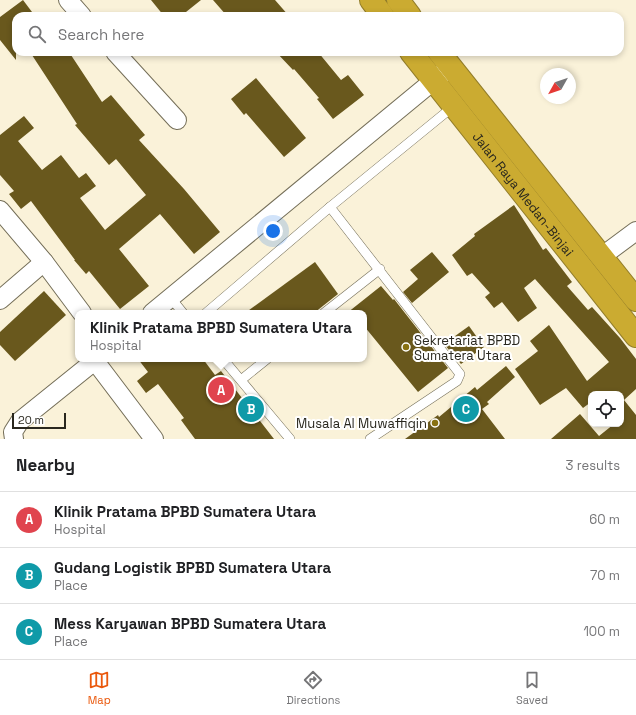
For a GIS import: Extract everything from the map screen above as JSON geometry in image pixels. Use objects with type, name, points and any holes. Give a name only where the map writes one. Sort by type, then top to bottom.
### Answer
[{"type":"highway","points":[[371,0],[380,12]]},
{"type":"highway","points":[[398,0],[407,12]]},
{"type":"highway","name":"Jalan Raya Medan-Binjai","points":[[414,56],[433,81],[462,99],[601,257],[636,300]]},
{"type":"highway","name":"Jalan Raya Medan-Binjai","points":[[445,59],[462,99],[636,336]]},
{"type":"street","points":[[68,0],[78,12]]},
{"type":"street","points":[[119,56],[177,120]]},
{"type":"street","points":[[155,310],[433,81],[445,59]]},
{"type":"street","points":[[0,210],[44,262],[80,310]]},
{"type":"street","points":[[601,257],[636,231]]},
{"type":"street","points":[[0,300],[44,262]]},
{"type":"street","points":[[14,439],[13,432],[20,421],[94,362]]},
{"type":"street","points":[[97,362],[154,439]]},
{"type":"lane","points":[[210,310],[330,207],[462,99]]},
{"type":"lane","points":[[330,207],[380,269],[460,374],[457,381],[370,439]]},
{"type":"lane","points":[[328,310],[380,269]]},
{"type":"lane","points":[[170,297],[181,310]]},
{"type":"lane","points":[[227,362],[290,439]]},
{"type":"lane","points":[[242,380],[263,362]]},
{"type":"building","points":[[23,0],[32,12],[12,12],[12,55],[0,40],[0,17]]},
{"type":"building","points":[[151,0],[201,0],[186,12],[161,12]]},
{"type":"building","points":[[213,0],[275,0],[286,12],[224,12]]},
{"type":"building","points":[[33,56],[72,56],[102,102],[111,95],[145,135],[139,140],[184,189],[220,232],[194,254],[160,214],[119,249],[149,286],[120,309],[89,271],[86,274],[74,260],[31,201],[21,209],[9,194],[14,191],[0,175],[0,135],[24,116],[34,128],[18,141],[42,170],[61,155],[79,178],[86,173],[96,186],[80,198],[105,230],[146,195],[116,159],[109,165],[75,125],[77,124]]},
{"type":"building","points":[[280,56],[321,56],[341,80],[348,75],[364,95],[333,119],[317,99],[319,98],[294,69],[293,70]]},
{"type":"building","points":[[256,78],[306,138],[284,157],[246,113],[244,115],[231,99]]},
{"type":"building","points":[[514,205],[543,250],[546,248],[572,282],[567,286],[588,310],[592,307],[620,338],[636,359],[636,389],[624,400],[624,391],[588,391],[588,404],[583,408],[566,388],[540,405],[515,369],[538,351],[530,341],[549,325],[587,381],[609,362],[535,279],[524,288],[537,308],[518,322],[502,302],[494,308],[485,297],[490,293],[472,273],[467,276],[452,255],[475,236],[474,234]]},
{"type":"building","points":[[432,252],[449,272],[412,303],[403,292],[418,279],[410,270]]},
{"type":"building","points":[[315,262],[338,294],[318,310],[249,310]]},
{"type":"building","name":"Sekretariat BPBD Sumatera Utara","points":[[381,286],[393,300],[394,299],[448,368],[418,392],[367,330],[367,310],[351,310]]},
{"type":"building","points":[[44,291],[66,315],[15,361],[0,345],[0,332]]},
{"type":"building","points":[[469,326],[484,347],[461,364],[444,344]]},
{"type":"building","points":[[140,362],[205,362],[215,375],[221,371],[274,439],[195,439],[181,420],[184,418],[158,384],[146,393],[137,381],[148,372]]},
{"type":"building","points":[[506,366],[515,377],[487,402],[489,404],[482,409],[505,439],[405,439],[438,415],[439,417],[475,387],[477,390]]},
{"type":"building","points":[[624,400],[636,415],[636,439],[551,439],[580,414],[588,423],[588,427],[591,427],[599,436],[610,427],[624,427]]},
{"type":"place","name":"Sekretariat BPBD Sumatera Utara","points":[[406,347]]},
{"type":"place","name":"Klinik Pratama BPBD Sumatera Utara","points":[[221,390]]},
{"type":"place","name":"Gudang Logistik BPBD Sumatera Utara","points":[[251,409]]},
{"type":"place","name":"Mess Karyawan BPBD Sumatera Utara","points":[[466,409]]},
{"type":"place","name":"Musala Al Muwaffiqin","points":[[435,423]]}]
